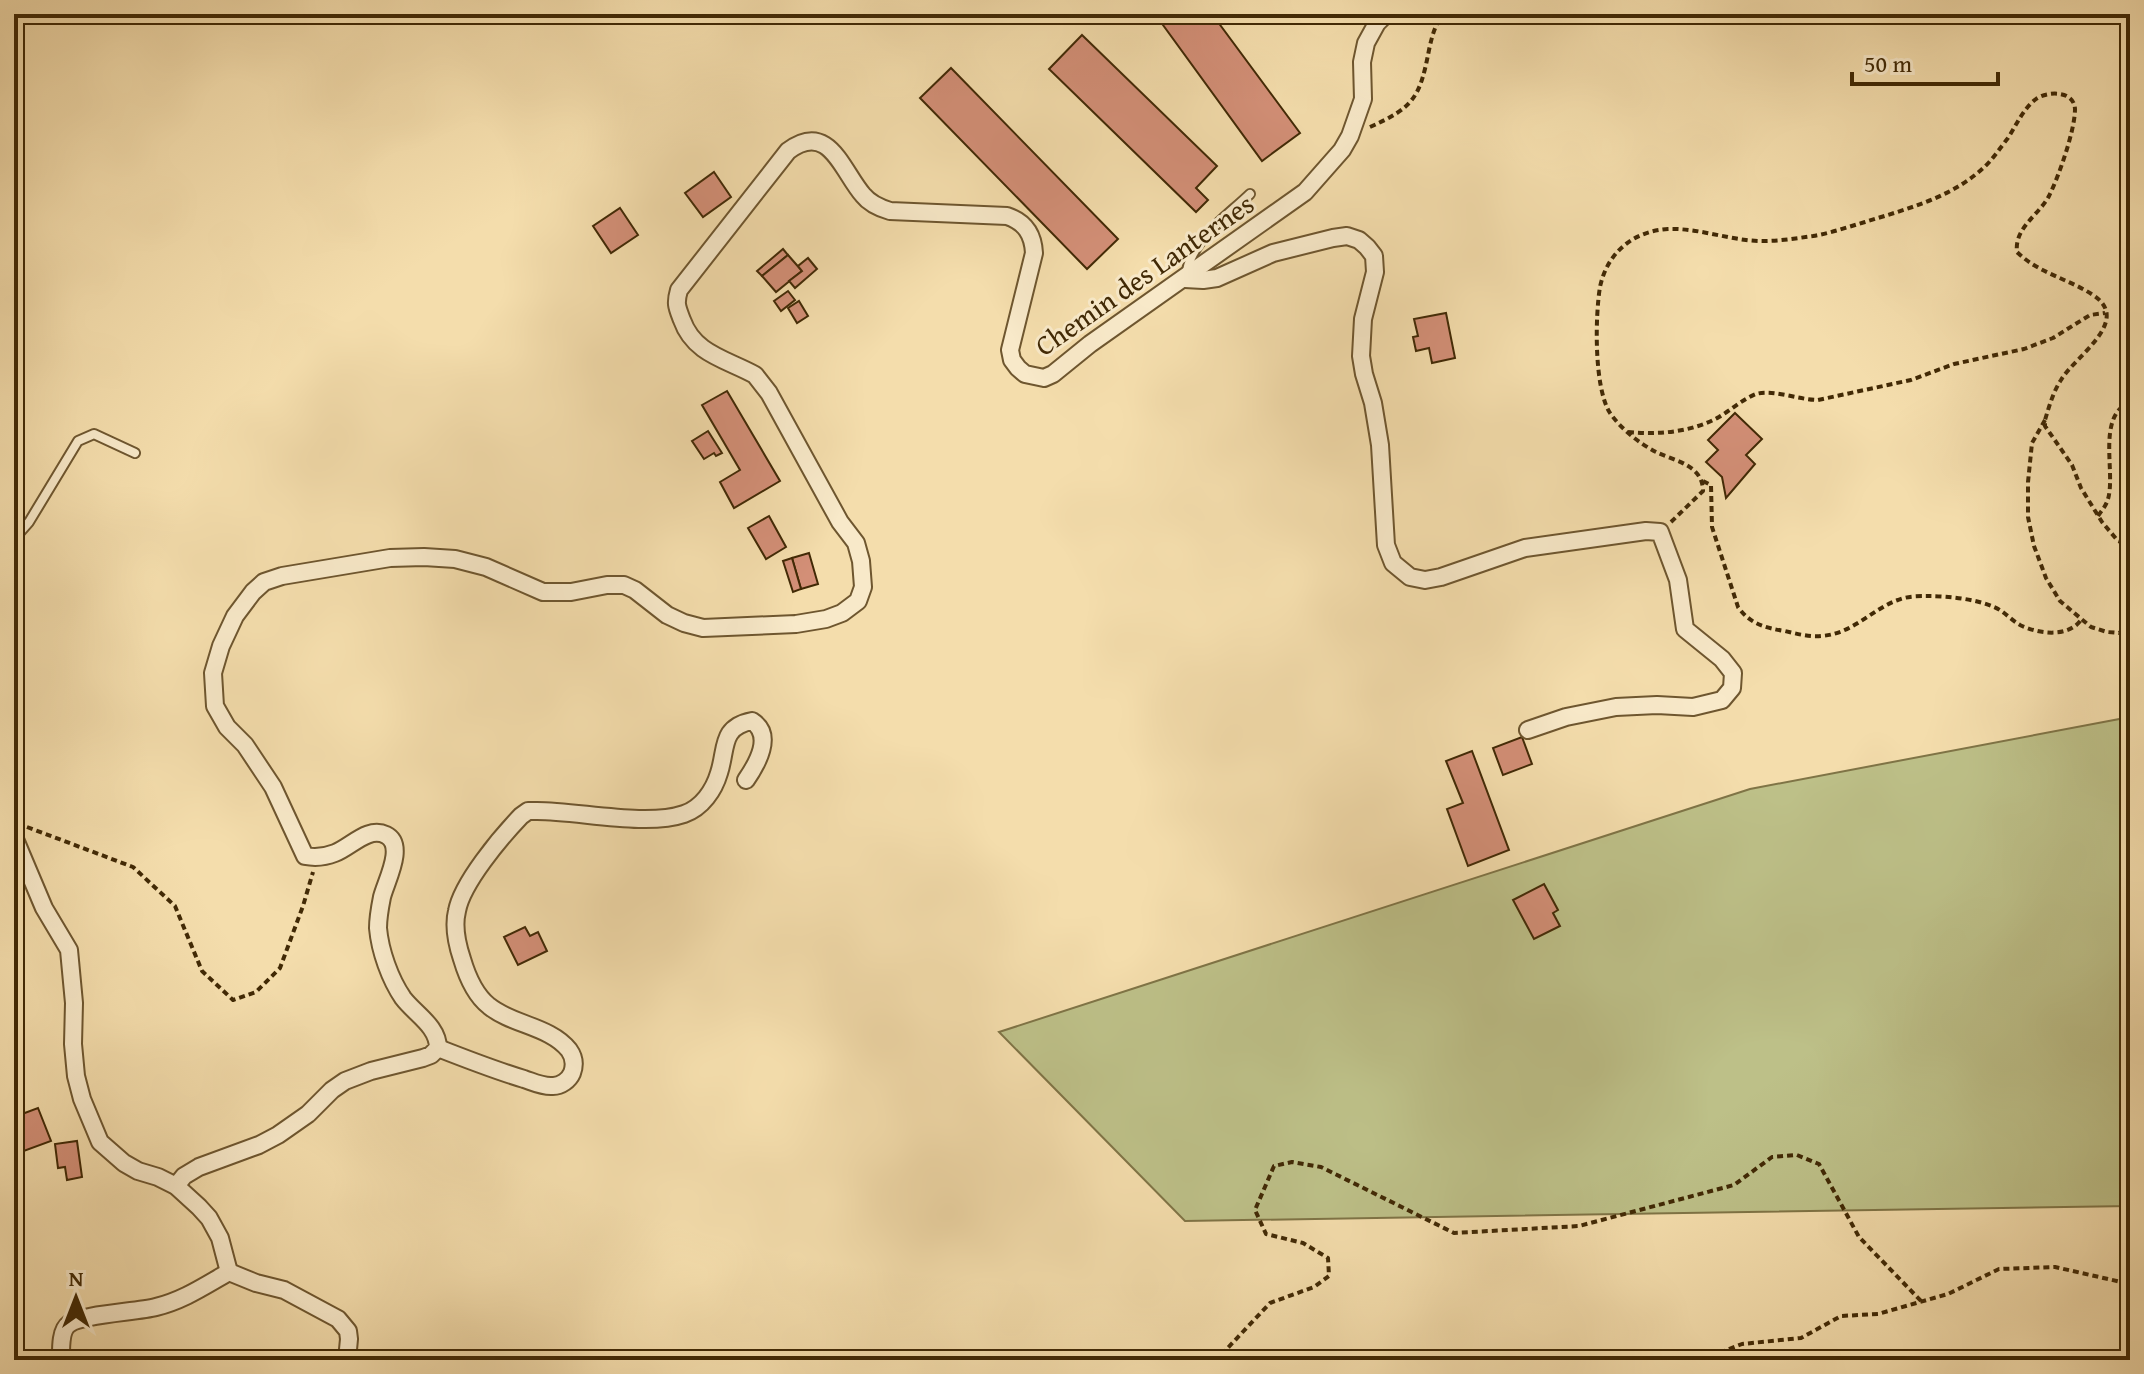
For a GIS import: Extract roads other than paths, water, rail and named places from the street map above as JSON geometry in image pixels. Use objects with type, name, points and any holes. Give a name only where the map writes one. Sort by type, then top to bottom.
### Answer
[{"type":"street","name":"Chemin des Lanternes","points":[[438,1048],[438,1040],[431,1027],[403,997],[382,950],[378,927],[381,900],[394,860],[394,843],[383,833],[372,833],[339,852],[317,858],[305,856],[273,787],[245,745],[227,727],[215,706],[213,673],[221,646],[235,616],[253,592],[264,582],[282,576],[390,558],[455,559],[486,567],[543,592],[571,592],[624,585],[667,615],[703,628],[796,624],[842,613],[858,601],[863,587],[856,543],[840,522],[769,393],[755,375],[699,347],[686,331],[676,303],[679,290],[788,151],[804,142],[813,141],[830,148],[864,197],[890,211],[1007,216],[1024,225],[1030,234],[1034,253],[1010,350],[1012,360],[1025,374],[1044,378],[1305,192],[1342,150],[1350,136],[1363,99],[1362,62],[1366,43],[1386,14]]},
{"type":"street","points":[[1185,279],[1217,278],[1273,253],[1347,236],[1359,240],[1374,256],[1375,272],[1363,319],[1361,356],[1380,445],[1386,545],[1393,563],[1410,577],[1425,580],[1441,577],[1525,548],[1646,531],[1660,532],[1678,580],[1685,629],[1722,659],[1733,673],[1732,688],[1722,700],[1693,707],[1616,707],[1566,717],[1528,730]]},
{"type":"street","points":[[176,1186],[184,1176],[199,1167],[278,1135],[308,1114],[345,1081],[423,1058],[438,1048],[540,1084],[562,1084],[571,1076],[574,1064],[572,1054],[561,1042],[490,1007],[465,970],[455,932],[457,910],[467,886],[528,811],[651,819],[685,814],[697,808],[706,799],[719,774],[727,737],[734,728],[752,721],[762,731],[761,754],[746,780]]},
{"type":"street","points":[[14,837],[44,908],[69,950],[76,1076],[100,1142],[124,1163],[176,1186],[209,1218],[226,1253],[229,1272]]},
{"type":"street","points":[[61,1360],[63,1331],[68,1324],[175,1301],[229,1272]]},
{"type":"street","points":[[229,1272],[284,1290],[338,1319],[348,1331],[347,1360]]},
{"type":"lane","points":[[1185,279],[1188,260],[1197,245],[1250,194]]},
{"type":"lane","points":[[14,539],[29,522],[78,441],[94,434],[135,453]]}]
